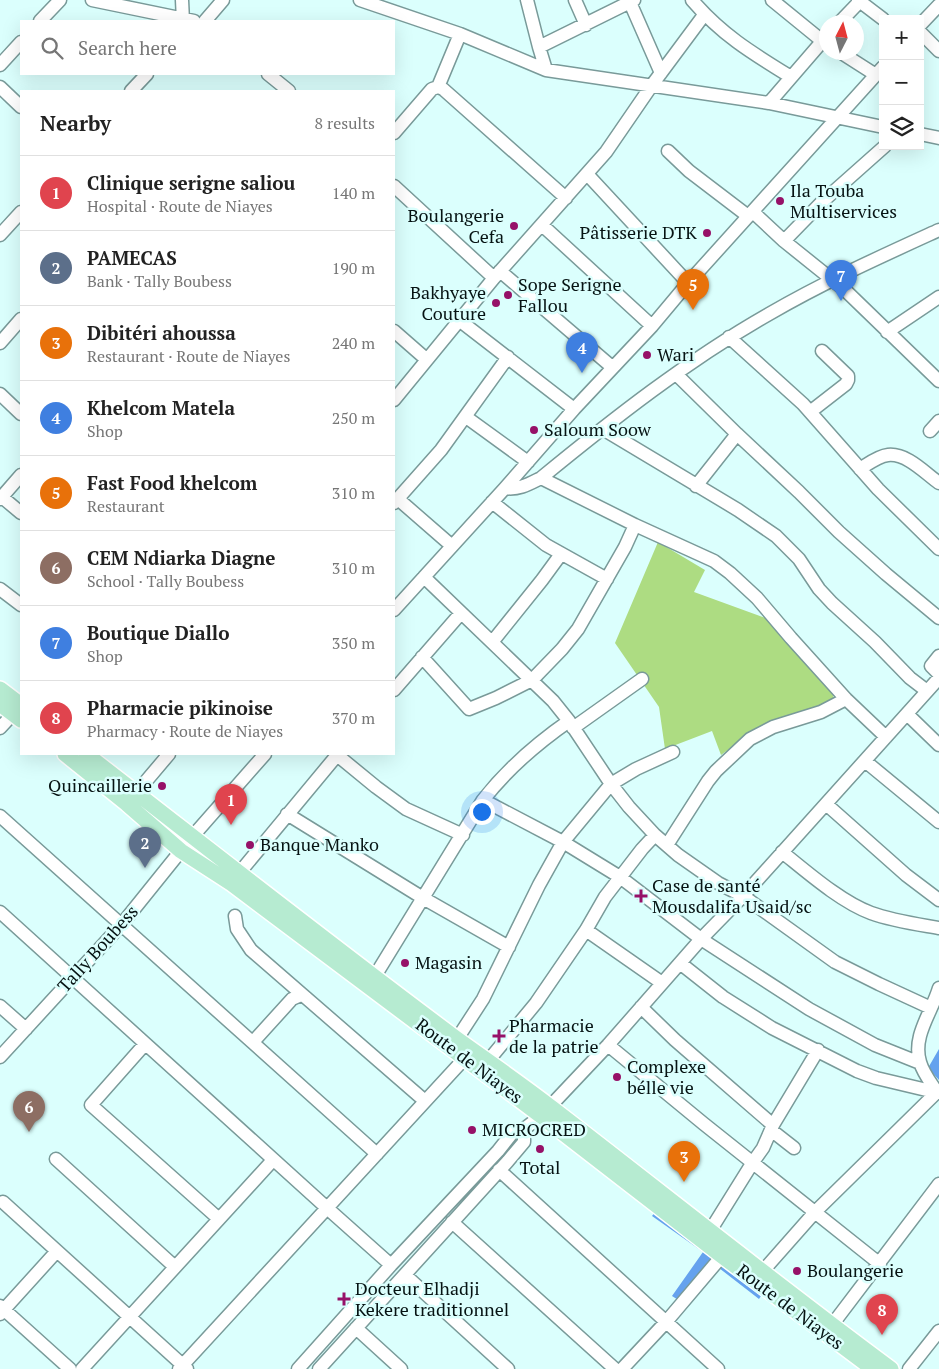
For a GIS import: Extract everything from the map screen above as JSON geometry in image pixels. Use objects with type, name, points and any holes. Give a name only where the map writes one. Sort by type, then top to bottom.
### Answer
[{"type":"main road","points":[[0,689],[18,713]]},
{"type":"main road","points":[[0,704],[18,713]]},
{"type":"main road","name":"Route de Niayes","points":[[66,755],[181,851],[232,884],[465,1058],[546,1111],[710,1231],[891,1369]]},
{"type":"main road","name":"Route de Niayes","points":[[87,755],[192,837],[488,1061],[722,1256],[873,1369]]},
{"type":"street","points":[[41,20],[60,0]]},
{"type":"street","points":[[92,0],[187,20],[182,0]]},
{"type":"street","points":[[206,20],[223,0]]},
{"type":"street","points":[[360,0],[460,34],[546,70],[769,103],[879,126]]},
{"type":"street","points":[[527,0],[546,70]]},
{"type":"street","points":[[575,0],[586,25]]},
{"type":"street","points":[[692,0],[727,36],[791,77]]},
{"type":"street","points":[[772,0],[819,36]]},
{"type":"street","points":[[846,15],[860,0],[879,16]]},
{"type":"street","points":[[539,47],[631,1],[661,73]]},
{"type":"street","points":[[924,21],[939,5]]},
{"type":"street","points":[[395,399],[497,274],[606,152],[704,14]]},
{"type":"street","points":[[438,87],[460,34]]},
{"type":"street","points":[[924,36],[939,51]]},
{"type":"street","points":[[0,65],[20,43]]},
{"type":"street","points":[[769,103],[819,47]]},
{"type":"street","points":[[395,609],[612,367],[652,326],[688,283],[879,71],[856,60]]},
{"type":"street","points":[[132,90],[146,75]]},
{"type":"street","points":[[269,75],[288,90]]},
{"type":"street","points":[[0,87],[20,106]]},
{"type":"street","points":[[395,132],[432,89],[438,87],[443,89],[566,198]]},
{"type":"street","points":[[924,135],[939,138]]},
{"type":"street","points":[[784,241],[840,185],[880,150]]},
{"type":"street","points":[[668,151],[689,171],[751,214],[833,279],[939,382]]},
{"type":"street","points":[[587,174],[688,283]]},
{"type":"street","points":[[395,187],[497,274],[612,367]]},
{"type":"street","points":[[0,235],[20,213]]},
{"type":"street","points":[[542,225],[652,326]]},
{"type":"street","points":[[505,488],[514,489],[526,486],[541,478],[603,428],[676,374],[768,314],[833,279],[939,230]]},
{"type":"street","points":[[887,332],[939,297]]},
{"type":"street","points":[[0,343],[20,320]]},
{"type":"street","points":[[459,320],[574,409]]},
{"type":"street","points":[[395,332],[426,359]]},
{"type":"street","points":[[729,338],[803,404],[888,499],[939,549]]},
{"type":"street","points":[[810,412],[846,384],[848,380],[848,376],[822,350]]},
{"type":"street","points":[[452,546],[396,501],[441,450],[508,358]]},
{"type":"street","points":[[676,374],[865,556],[939,618]]},
{"type":"street","points":[[0,395],[20,413]]},
{"type":"street","points":[[466,417],[528,462]]},
{"type":"street","points":[[603,428],[738,510],[776,536],[798,559],[819,589],[832,603],[869,636],[910,678],[927,691]]},
{"type":"street","points":[[696,486],[737,434]]},
{"type":"street","points":[[860,469],[878,458],[888,455],[899,456],[939,483]]},
{"type":"street","points":[[20,476],[1,498],[20,512]]},
{"type":"street","points":[[541,478],[635,525],[714,561],[757,598],[846,699],[886,736]]},
{"type":"street","points":[[492,502],[528,532],[561,554],[607,579]]},
{"type":"street","points":[[422,657],[470,708],[496,698],[532,680],[573,636],[607,579],[635,525]]},
{"type":"street","points":[[493,641],[561,554]]},
{"type":"street","points":[[424,576],[553,701],[571,724],[611,784],[655,835],[718,883],[743,896],[835,962],[931,1008]]},
{"type":"street","points":[[0,589],[20,604]]},
{"type":"street","points":[[395,689],[461,613]]},
{"type":"street","points":[[298,1369],[391,1265],[498,1151],[513,1132],[524,1129],[546,1111],[608,1045],[701,939],[743,896],[907,714],[939,676],[931,666],[939,656]]},
{"type":"street","points":[[375,976],[484,800],[501,779],[528,751],[642,679]]},
{"type":"street","points":[[667,845],[712,776],[750,739],[773,727],[821,712],[846,699]]},
{"type":"street","points":[[0,728],[18,713]]},
{"type":"street","points":[[907,714],[939,745]]},
{"type":"street","points":[[457,1039],[483,999],[539,885],[563,842],[611,784],[674,752]]},
{"type":"street","points":[[136,793],[168,755]]},
{"type":"street","name":"Tally Boubess","points":[[0,1057],[122,924],[192,837],[264,755]]},
{"type":"street","points":[[240,872],[337,755]]},
{"type":"street","points":[[339,755],[376,787],[406,809],[462,835]]},
{"type":"street","points":[[865,760],[939,822]]},
{"type":"street","points":[[484,800],[563,842],[620,877],[701,939],[809,1009],[875,1045],[920,1063]]},
{"type":"street","points":[[826,804],[899,869],[939,900]]},
{"type":"street","points":[[287,814],[422,898],[509,947]]},
{"type":"street","points":[[0,816],[377,1154]]},
{"type":"street","points":[[488,1061],[536,1003],[586,930],[605,897],[642,848],[655,835]]},
{"type":"street","points":[[782,852],[820,882],[869,912],[893,920],[939,928]]},
{"type":"street","points":[[0,912],[391,1265]]},
{"type":"street","points":[[235,916],[236,929],[251,950],[425,1101]]},
{"type":"street","points":[[586,930],[662,983]]},
{"type":"street","points":[[680,963],[723,997],[772,1028],[871,1076],[938,1093]]},
{"type":"street","points":[[938,1093],[920,1063],[918,1048],[920,1034],[939,988]]},
{"type":"street","points":[[253,1042],[292,999],[301,995]]},
{"type":"street","points":[[0,1006],[26,1029]]},
{"type":"street","points":[[641,1007],[794,1148]]},
{"type":"street","points":[[145,1044],[91,1105],[219,1219]]},
{"type":"street","points":[[608,1045],[880,1264]]},
{"type":"street","points":[[710,1231],[763,1148],[772,1128],[818,1050]]},
{"type":"street","points":[[3,1202],[130,1317],[183,1368],[326,1208],[465,1058]]},
{"type":"street","points":[[762,1272],[815,1212],[938,1093]]},
{"type":"street","points":[[319,1369],[524,1142],[524,1129]]},
{"type":"street","points":[[56,1159],[175,1267]]},
{"type":"street","points":[[82,1369],[273,1160]]},
{"type":"street","points":[[499,1170],[718,1369]]},
{"type":"street","points":[[832,1325],[939,1184]]},
{"type":"street","points":[[452,1222],[615,1369]]},
{"type":"street","points":[[57,1252],[1,1310],[70,1369]]},
{"type":"street","points":[[622,1369],[666,1322],[722,1256]]},
{"type":"street","points":[[404,1275],[508,1369]]},
{"type":"street","points":[[356,1328],[401,1369]]},
{"type":"street","points":[[909,1369],[939,1331]]},
{"type":"green space","points":[[658,542],[705,570],[694,592],[768,619],[829,683],[835,702],[751,733],[721,755],[712,731],[665,749],[659,707],[615,643]]},
{"type":"water","points":[[939,1049],[939,1080],[928,1068]]},
{"type":"water","points":[[669,1194],[774,1276],[759,1299],[719,1268],[683,1303],[672,1296],[703,1252],[652,1216]]},
{"type":"place","name":"Ila Touba Multiservices","points":[[780,201]]},
{"type":"place","name":"Boulangerie Cefa","points":[[514,226]]},
{"type":"place","name":"Pâtisserie DTK","points":[[707,233]]},
{"type":"place","name":"Sope Serigne Fallou","points":[[508,295]]},
{"type":"place","name":"Boutique Diallo","points":[[841,301]]},
{"type":"place","name":"Bakhyaye Couture","points":[[496,303]]},
{"type":"place","name":"Fast Food khelcom","points":[[693,310]]},
{"type":"place","name":"Wari","points":[[647,355]]},
{"type":"place","name":"Khelcom Matela","points":[[582,373]]},
{"type":"place","name":"Saloum Soow","points":[[534,430]]},
{"type":"place","name":"Quincaillerie","points":[[162,786]]},
{"type":"place","name":"Clinique serigne saliou","points":[[231,825]]},
{"type":"place","name":"Banque Manko","points":[[250,845]]},
{"type":"place","name":"PAMECAS","points":[[145,868]]},
{"type":"place","name":"Case de santé Mousdalifa Usaid/sc","points":[[641,896]]},
{"type":"place","name":"Magasin","points":[[405,963]]},
{"type":"place","name":"Pharmacie de la patrie","points":[[499,1036]]},
{"type":"place","name":"Complexe bélle vie","points":[[617,1077]]},
{"type":"place","name":"MICROCRED","points":[[472,1130]]},
{"type":"place","name":"CEM Ndiarka Diagne","points":[[29,1132]]},
{"type":"place","name":"Total","points":[[540,1149]]},
{"type":"place","name":"Dibitéri ahoussa","points":[[684,1182]]},
{"type":"place","name":"Boulangerie","points":[[797,1271]]},
{"type":"place","name":"Docteur Elhadji Kekere traditionnel","points":[[344,1299]]},
{"type":"place","name":"Pharmacie pikinoise","points":[[882,1335]]}]
